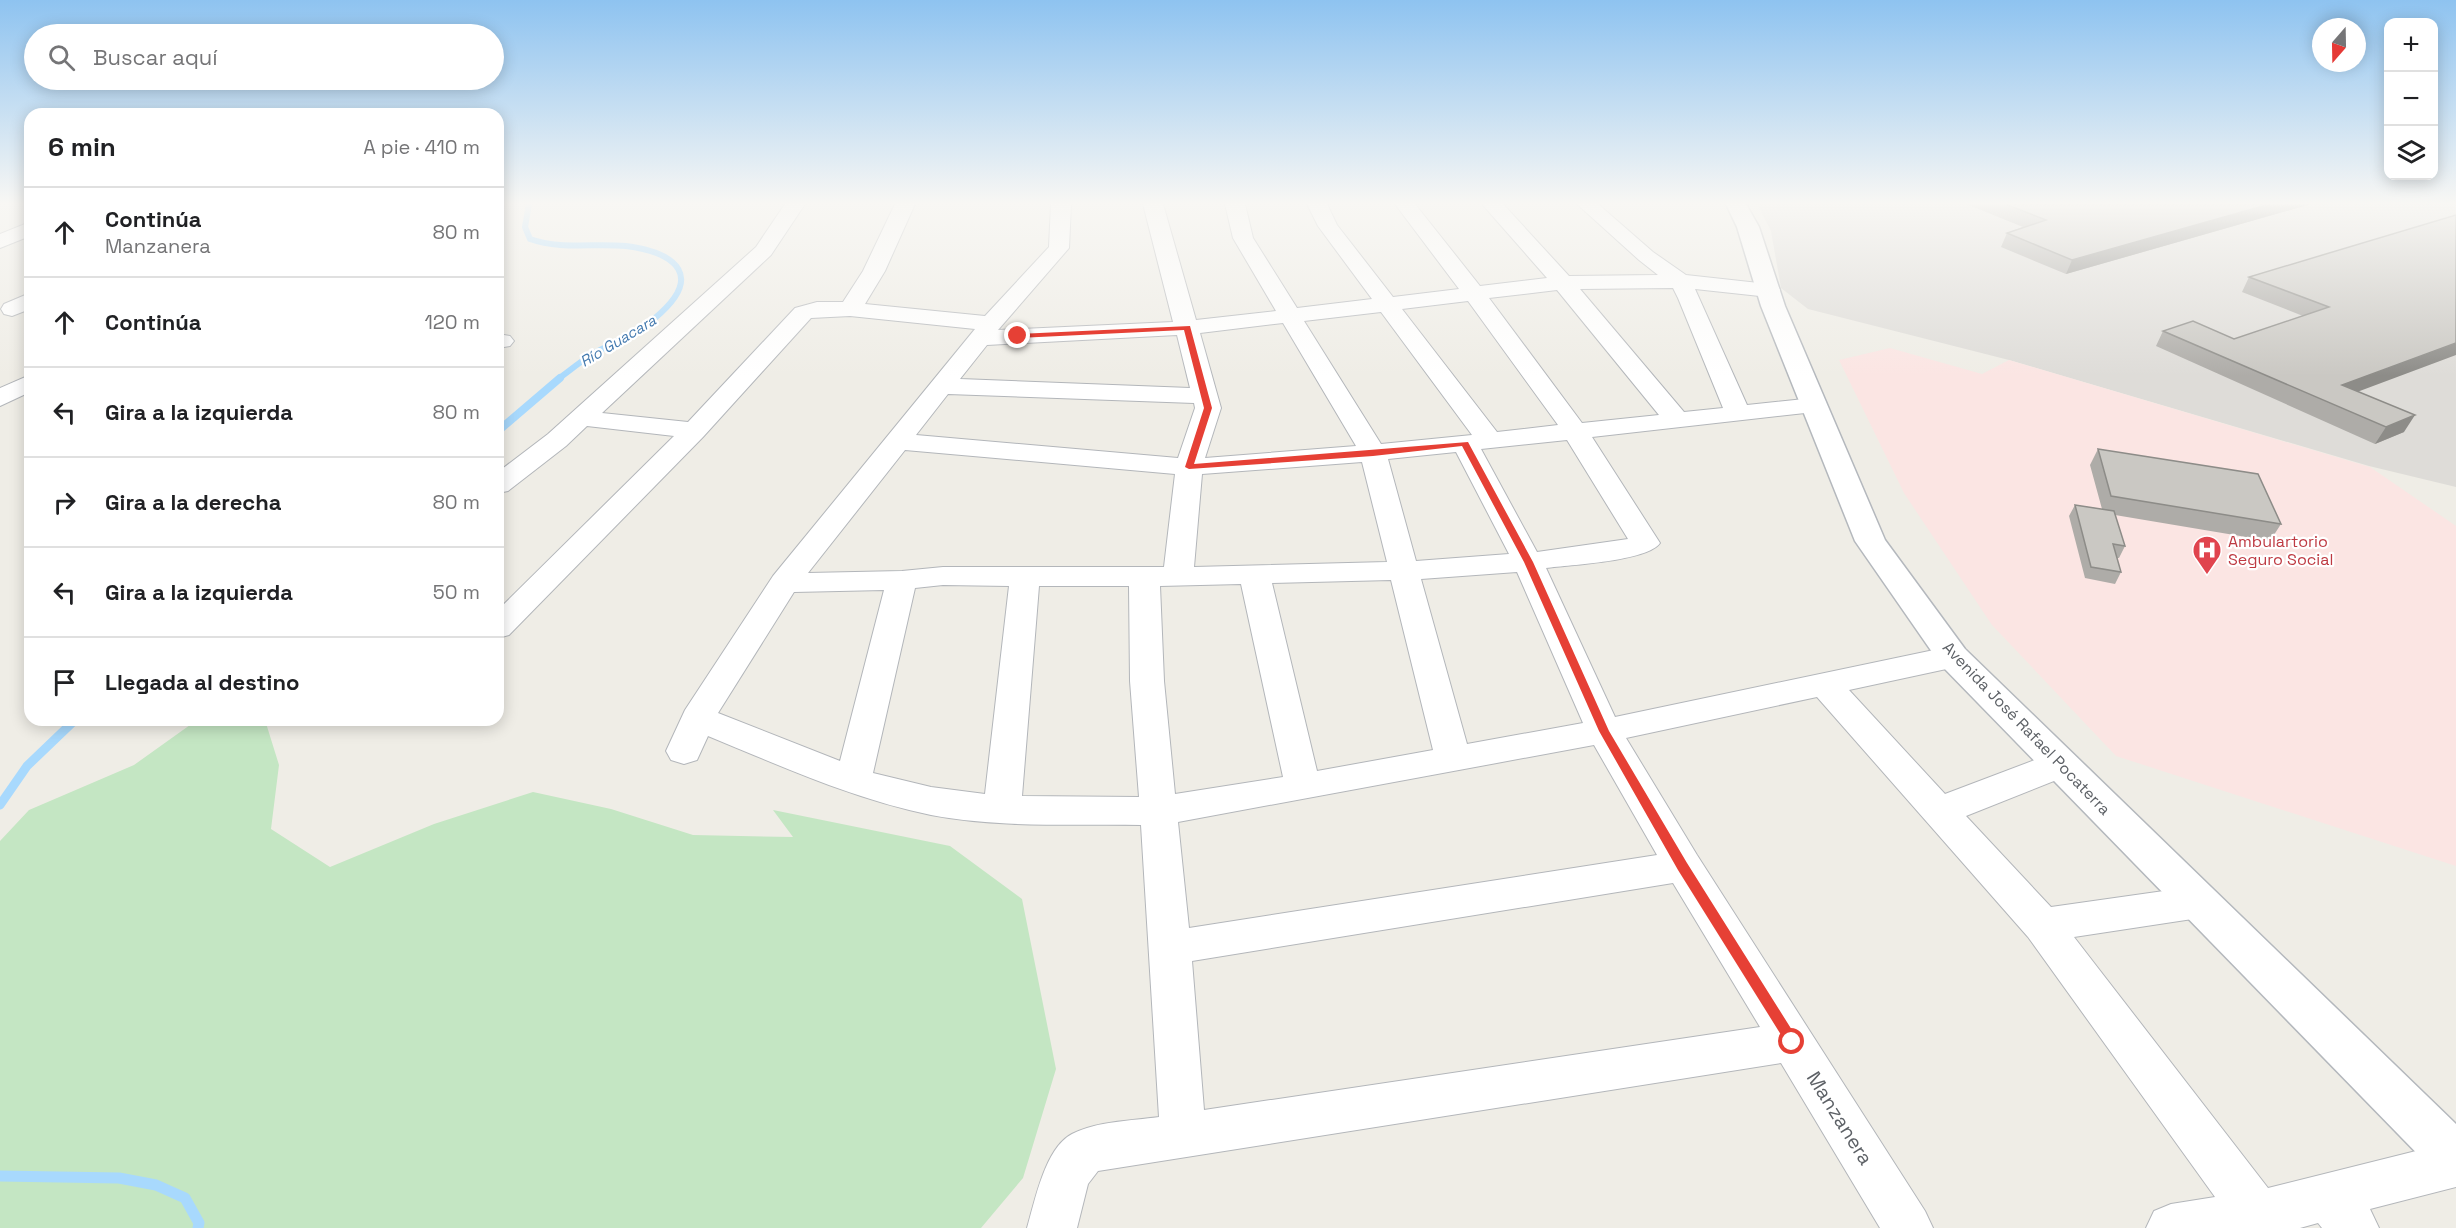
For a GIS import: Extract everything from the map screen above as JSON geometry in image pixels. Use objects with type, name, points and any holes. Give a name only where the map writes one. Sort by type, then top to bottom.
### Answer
[{"type":"street","points":[[504,480],[581,418],[752,261]]},
{"type":"street","points":[[850,309],[878,261]]},
{"type":"street","points":[[684,751],[697,718],[784,583],[985,331],[1047,261]]},
{"type":"street","points":[[1169,261],[1208,408],[1189,467],[1178,576]]},
{"type":"street","points":[[1258,261],[1373,453],[1453,758]]},
{"type":"street","name":"Manzanera","points":[[1354,261],[1387,305],[1477,442],[1604,731],[1683,866],[1908,1228]]},
{"type":"street","points":[[784,583],[902,580],[943,576],[1255,576],[1403,571],[1528,562],[1638,547],[1645,543],[1575,431],[1448,261]]},
{"type":"street","points":[[1544,261],[1676,419]]},
{"type":"street","points":[[1653,261],[1680,281],[1738,413]]},
{"type":"street","name":"Avenida José Rafael Pocaterra","points":[[1759,261],[1814,406],[1870,541],[1953,657],[2456,1158]]},
{"type":"street","points":[[504,622],[694,431],[803,313],[817,309],[850,309],[985,331],[1187,328],[1563,283],[1680,281],[1769,290]]},
{"type":"street","points":[[0,398],[24,384]]},
{"type":"street","points":[[942,386],[1204,396]]},
{"type":"street","points":[[898,441],[1189,467],[1373,453],[1814,406]]},
{"type":"street","points":[[581,418],[694,431]]},
{"type":"street","points":[[1255,576],[1303,787]]},
{"type":"street","points":[[1002,810],[1025,577]]},
{"type":"street","points":[[1144,577],[1147,681],[1183,1134]]},
{"type":"street","points":[[853,782],[902,580]]},
{"type":"street","points":[[697,718],[853,782],[931,801],[1002,810],[1158,811],[1303,787],[1604,731],[1953,657]]},
{"type":"street","points":[[1825,685],[2042,925],[2258,1215]]},
{"type":"street","points":[[1939,811],[2061,764]]},
{"type":"street","points":[[1170,948],[1683,866]]},
{"type":"street","points":[[2042,925],[2199,902]]},
{"type":"street","points":[[1052,1228],[1071,1166],[1077,1156],[1088,1150],[1792,1042]]},
{"type":"street","points":[[2171,1228],[2258,1215],[2341,1212],[2456,1164]]},
{"type":"shaded area","points":[[1776,261],[2456,261],[2456,487],[2369,466],[2009,360],[1808,309],[1781,288]]},
{"type":"shaded area","name":"Ambulartorio Seguro Social","points":[[1890,348],[1982,374],[2009,360],[2370,467],[2456,526],[2456,866],[2116,756],[1992,625],[1904,493],[1839,360]]},
{"type":"green space","points":[[189,726],[267,726],[279,765],[271,829],[330,867],[434,824],[533,792],[611,809],[693,835],[793,837],[773,810],[950,846],[1022,899],[1056,1069],[1023,1178],[981,1228],[0,1228],[0,841],[29,810],[134,765]]},
{"type":"building","points":[[2301,261],[2456,261],[2456,343],[2342,385],[2415,415],[2386,427],[2163,331],[2193,321],[2234,339],[2329,307],[2249,277]]},
{"type":"building","points":[[2098,449],[2258,474],[2281,524],[2111,496]]},
{"type":"building","points":[[2075,505],[2114,511],[2125,546],[2113,544],[2121,572],[2091,567]]},
{"type":"waterway","name":"Río Guacara","points":[[558,379],[591,355],[648,324],[670,303],[678,290],[681,279],[678,269],[671,261]]},
{"type":"waterway","name":"Río Guacara","points":[[504,426],[560,378]]},
{"type":"waterway","name":"Río Guacara","points":[[0,805],[27,766],[69,726]]},
{"type":"waterway","name":"Río Guacara","points":[[0,1176],[119,1178],[156,1185],[185,1198],[199,1223],[198,1228]]},
{"type":"place","name":"Ambulartorio Seguro Social","points":[[2207,576]]},
{"type":"route","points":[[1018,336],[1187,328],[1208,408],[1189,467],[1465,444],[1528,562],[1604,731],[1683,866],[1792,1042]]}]
